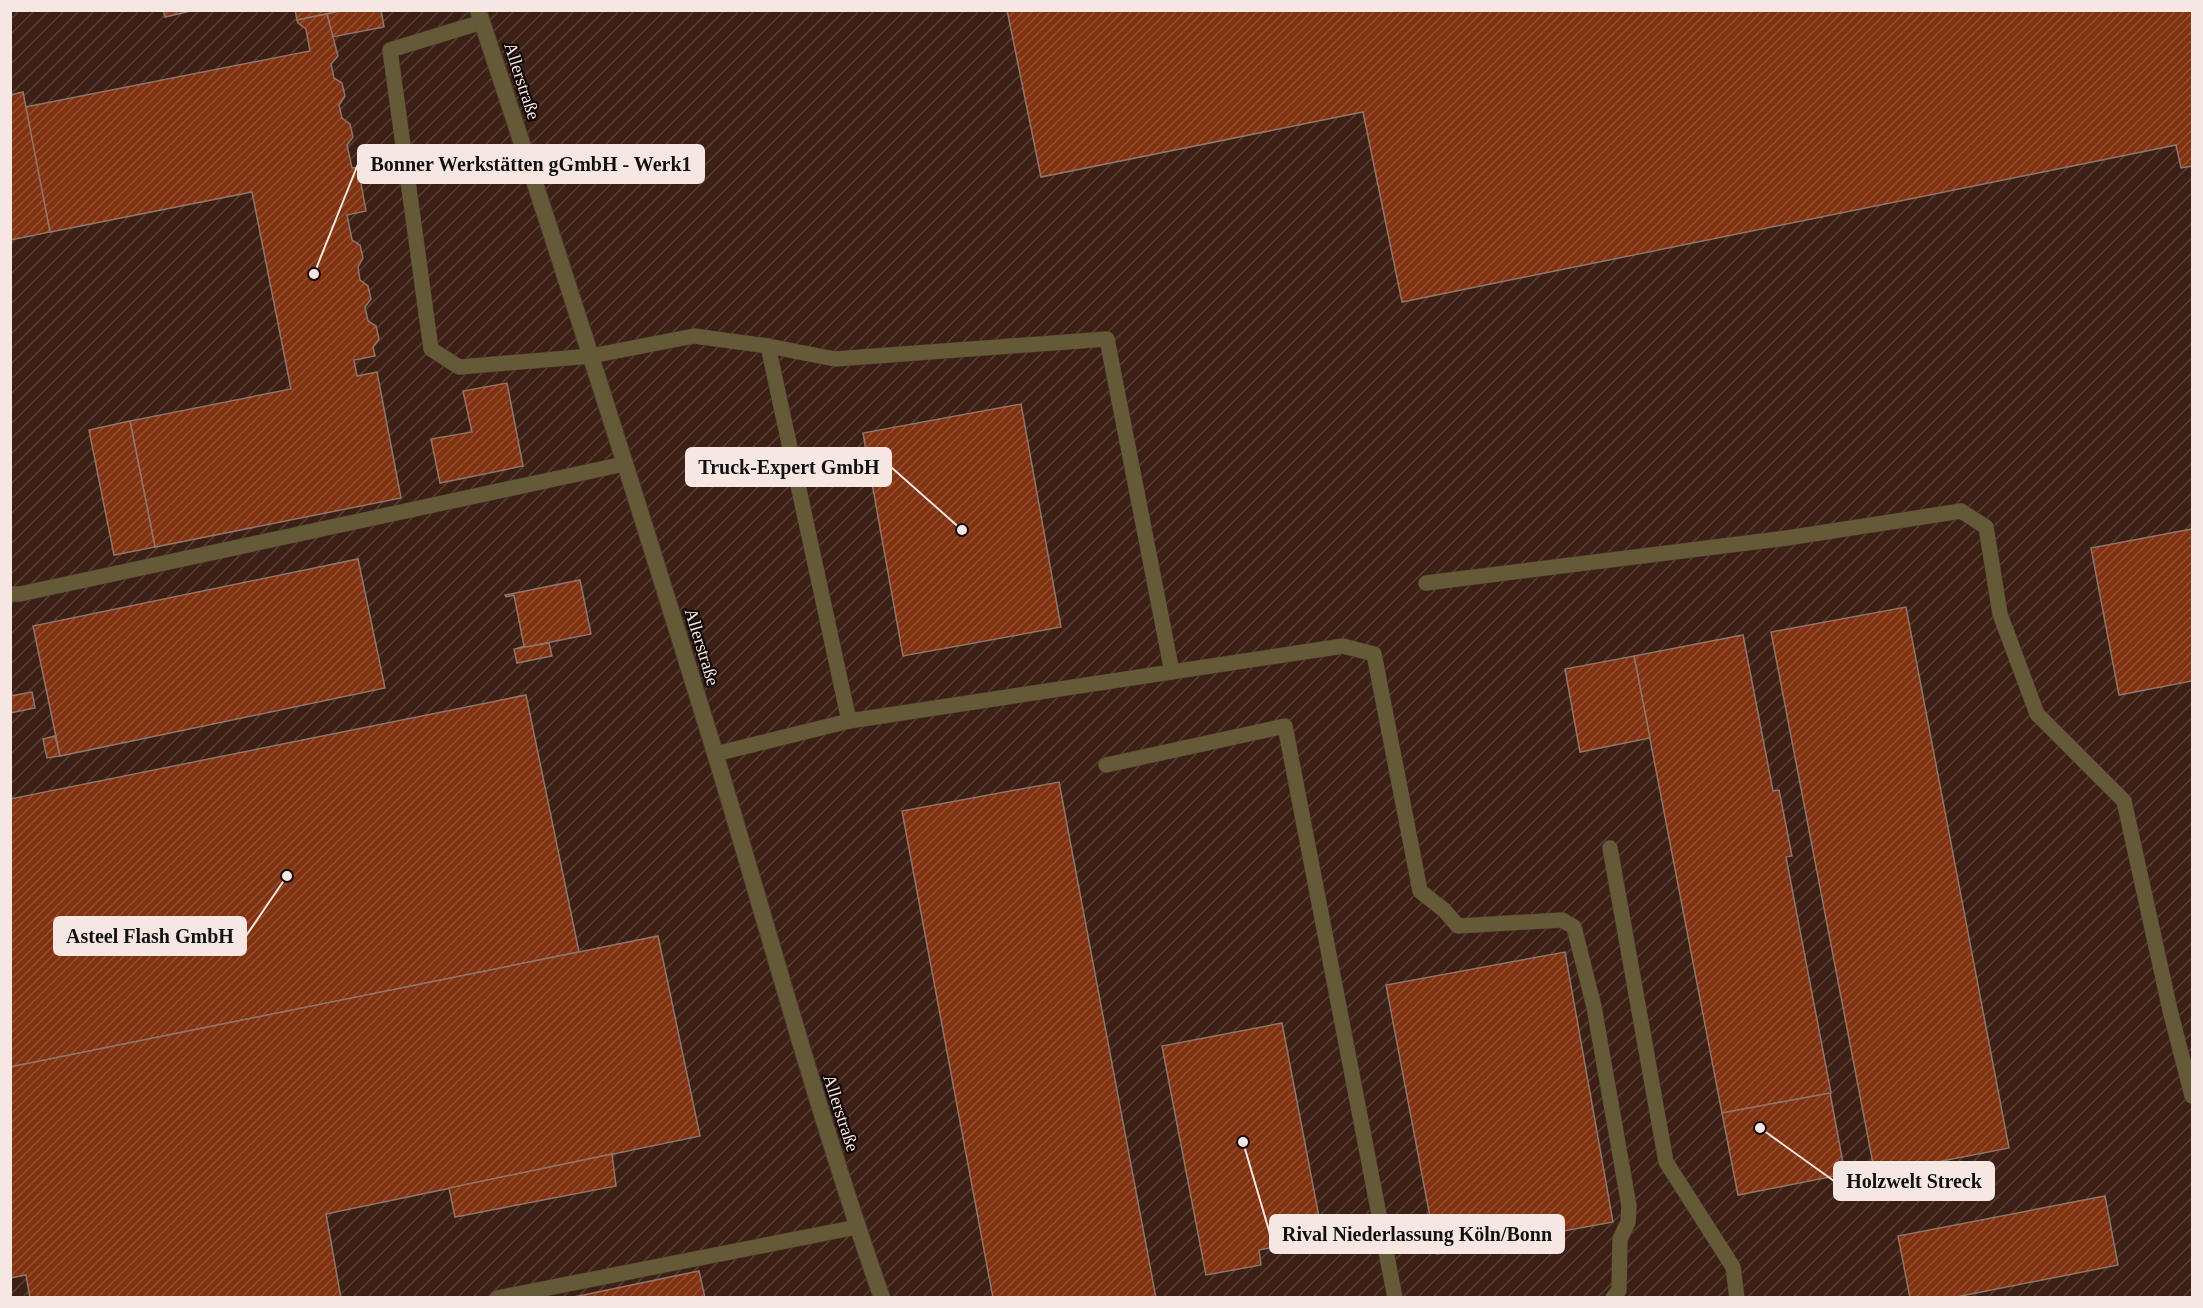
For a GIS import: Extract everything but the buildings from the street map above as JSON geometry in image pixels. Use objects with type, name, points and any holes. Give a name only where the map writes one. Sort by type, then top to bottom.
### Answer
[{"type":"street","name":"Allerstraße","points":[[480,16],[591,356],[715,754],[807,1070],[882,1298]]},
{"type":"lane","points":[[480,16],[390,50],[431,349],[459,367],[591,356],[694,336],[835,358],[1107,339],[1172,672]]},
{"type":"lane","points":[[768,346],[849,721]]},
{"type":"lane","points":[[10,594],[20,594],[624,464]]},
{"type":"lane","points":[[1426,583],[1786,538],[1961,511],[1986,527],[2000,614],[2037,714],[2124,801],[2170,1010],[2193,1096]]},
{"type":"lane","points":[[715,754],[849,721],[1343,645],[1374,654],[1420,891],[1444,910],[1458,926],[1562,920],[1574,927],[1594,1007],[1629,1206],[1628,1222],[1620,1239],[1619,1290],[1613,1298]]},
{"type":"lane","points":[[1106,765],[1286,726],[1395,1298]]},
{"type":"lane","points":[[1610,849],[1666,1162],[1733,1267],[1737,1298]]},
{"type":"lane","points":[[497,1298],[857,1227]]},
{"type":"shaded area","points":[[10,11],[2192,11],[2192,1297],[11,1297]]},
{"type":"place","name":"Bonner Werkstätten gGmbH - Werk1","points":[[314,274]]},
{"type":"place","name":"Truck-Expert GmbH","points":[[962,530]]},
{"type":"place","name":"Asteel Flash GmbH","points":[[287,876]]},
{"type":"place","name":"Holzwelt Streck","points":[[1760,1128]]},
{"type":"place","name":"Rival Niederlassung Köln/Bonn","points":[[1243,1142]]}]
